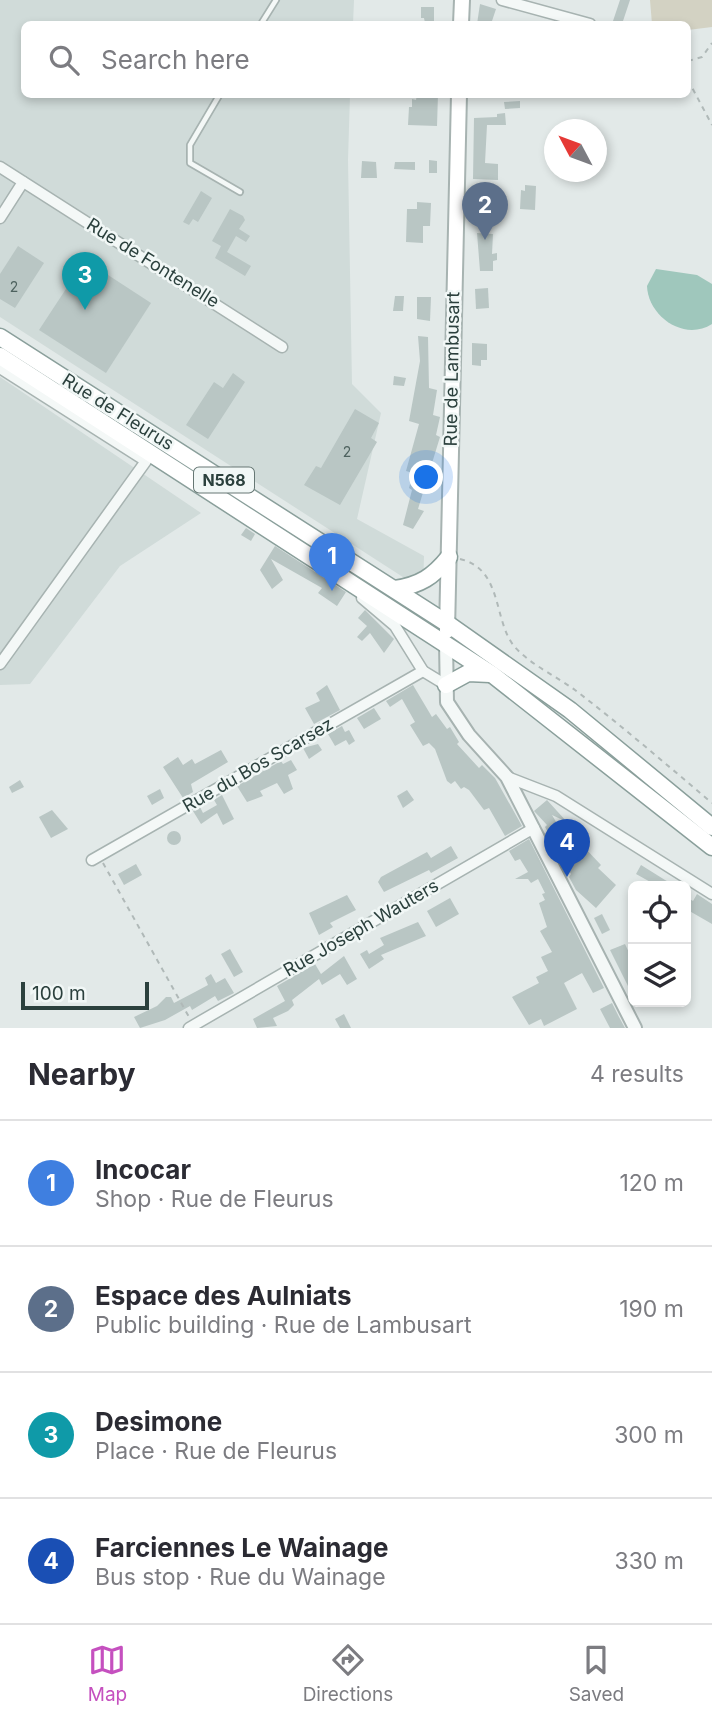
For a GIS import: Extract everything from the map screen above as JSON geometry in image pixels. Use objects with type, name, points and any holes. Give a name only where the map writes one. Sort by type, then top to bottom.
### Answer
[{"type":"highway","name":"Rue de Fleurus","points":[[0,337],[447,624]]},
{"type":"highway","name":"Rue de Fleurus","points":[[0,356],[446,643]]},
{"type":"highway","points":[[146,461],[192,486],[206,488]]},
{"type":"highway","points":[[395,589],[416,586],[435,575],[449,556]]},
{"type":"highway","name":"N568","points":[[447,624],[570,710],[712,827]]},
{"type":"highway","name":"N568","points":[[446,643],[493,675],[712,847]]},
{"type":"highway","points":[[446,685],[468,673],[493,675]]},
{"type":"main road","points":[[461,21],[462,0]]},
{"type":"main road","name":"Rue de Lambusart","points":[[446,643],[459,98]]},
{"type":"street","points":[[502,0],[579,21]]},
{"type":"street","name":"Rue de Fontenelle","points":[[0,167],[282,346]]},
{"type":"street","points":[[0,218],[23,182]]},
{"type":"street","points":[[0,368],[146,461],[0,664]]},
{"type":"street","points":[[362,598],[395,626],[423,671],[446,685]]},
{"type":"street","points":[[446,643],[447,702],[468,735],[507,777],[635,1028]]},
{"type":"street","name":"Rue du Bos Scarsez","points":[[96,858],[423,671]]},
{"type":"street","points":[[507,777],[556,796],[712,894]]},
{"type":"street","name":"Rue Joseph Wauters","points":[[191,1027],[534,828]]},
{"type":"lane","points":[[263,21],[276,0]]},
{"type":"lane","points":[[218,98],[190,145],[190,163],[240,192]]},
{"type":"path","points":[[691,60],[702,57],[712,43]]},
{"type":"path","points":[[691,86],[712,125]]},
{"type":"path","points":[[449,556],[468,561],[485,577],[497,595],[504,627],[514,646],[606,714],[712,803]]},
{"type":"path","points":[[96,858],[191,1027]]},
{"type":"shaded area","points":[[0,0],[354,0],[353,21],[21,21],[21,98],[350,98],[348,160],[352,384],[381,413],[357,519],[424,556],[423,590],[0,317]]},
{"type":"shaded area","points":[[650,0],[712,0],[712,27],[691,30],[691,21],[652,21]]},
{"type":"shaded area","points":[[656,269],[697,275],[712,284],[712,324],[690,330],[679,328],[661,316],[649,297],[647,286]]},
{"type":"shaded area","points":[[0,377],[201,513],[120,566],[30,684],[0,685]]},
{"type":"building","points":[[620,0],[630,0],[623,21],[613,21]]},
{"type":"building","points":[[480,4],[496,9],[492,21],[477,21]]},
{"type":"building","points":[[421,7],[434,7],[434,21],[425,21],[421,18]]},
{"type":"building","points":[[438,98],[437,126],[408,125],[409,107],[412,107],[412,99]]},
{"type":"building","points":[[520,101],[520,108],[505,109],[504,102]]},
{"type":"building","points":[[505,113],[506,125],[487,125],[485,163],[498,164],[498,180],[473,179],[474,118],[497,117],[497,114]]},
{"type":"building","points":[[429,160],[437,161],[437,173],[429,173]]},
{"type":"building","points":[[362,161],[376,162],[377,178],[361,178]]},
{"type":"building","points":[[395,162],[415,162],[415,170],[394,169]]},
{"type":"building","points":[[525,185],[536,186],[535,210],[520,209],[521,190],[525,191]]},
{"type":"building","points":[[201,191],[212,198],[198,222],[193,219],[189,225],[183,222]]},
{"type":"building","points":[[480,200],[491,201],[490,221],[479,221]]},
{"type":"building","points":[[417,202],[431,203],[430,226],[423,226],[423,243],[406,242],[407,209],[417,209]]},
{"type":"building","points":[[230,209],[243,216],[245,220],[239,229],[250,236],[246,242],[236,236],[227,252],[251,266],[245,276],[215,258],[221,246],[212,241]]},
{"type":"building","points":[[477,233],[493,234],[492,254],[497,253],[497,260],[493,261],[493,271],[480,271]]},
{"type":"building","points":[[18,246],[44,263],[15,308],[0,299],[0,274]]},
{"type":"building","points":[[85,260],[151,303],[106,373],[39,330]]},
{"type":"building","points":[[488,288],[489,308],[476,309],[475,289]]},
{"type":"building","points":[[395,296],[404,296],[403,311],[393,311]]},
{"type":"building","points":[[417,297],[431,297],[430,321],[417,319]]},
{"type":"building","points":[[418,336],[428,337],[429,388],[437,390],[433,415],[440,417],[436,435],[440,437],[418,509],[424,511],[413,529],[403,525],[412,490],[409,488],[413,473],[406,471],[419,424],[409,421],[420,361]]},
{"type":"building","points":[[472,343],[487,344],[487,360],[481,360],[481,366],[472,365]]},
{"type":"building","points":[[233,373],[245,382],[208,439],[186,425],[214,382],[223,388]]},
{"type":"building","points":[[394,376],[406,378],[404,386],[393,385]]},
{"type":"building","points":[[355,409],[379,423],[371,438],[377,442],[340,505],[304,485],[316,466],[321,468]]},
{"type":"building","points":[[246,528],[255,534],[251,541],[241,535]]},
{"type":"building","points":[[275,546],[346,592],[337,606],[318,593],[322,588],[271,559],[283,580],[272,589],[260,570]]},
{"type":"building","points":[[365,610],[394,639],[384,653],[370,633],[362,641],[357,637],[367,626],[358,618]]},
{"type":"building","points":[[327,685],[340,710],[314,724],[305,708],[320,701],[316,693]]},
{"type":"building","points":[[413,685],[432,717],[436,714],[447,729],[450,727],[459,742],[457,744],[479,768],[482,765],[495,778],[522,826],[505,836],[489,808],[484,810],[469,790],[464,787],[461,789],[455,781],[451,784],[447,781],[435,749],[429,743],[423,746],[410,725],[415,722],[402,699],[390,707],[386,701]]},
{"type":"building","points":[[374,708],[381,719],[364,729],[357,718]]},
{"type":"building","points":[[342,726],[345,732],[349,730],[355,741],[349,745],[346,740],[335,746],[328,734]]},
{"type":"building","points":[[318,744],[322,750],[309,759],[303,748]]},
{"type":"building","points":[[221,750],[228,762],[191,784],[193,792],[183,798],[163,767],[178,757],[183,765],[192,759],[195,764]]},
{"type":"building","points":[[291,760],[297,770],[288,775],[293,789],[284,794],[277,783],[260,791],[263,796],[247,802],[237,786],[281,761],[283,764]]},
{"type":"building","points":[[20,780],[24,787],[12,793],[9,787]]},
{"type":"building","points":[[160,789],[164,798],[152,805],[147,796]]},
{"type":"building","points":[[407,790],[414,800],[403,808],[397,796]]},
{"type":"building","points":[[222,795],[234,819],[223,825],[217,813],[201,824],[193,811],[200,807],[203,813],[217,805],[214,800]]},
{"type":"building","points":[[547,800],[567,822],[552,815],[574,852],[582,845],[601,865],[598,868],[616,885],[596,908],[576,890],[569,877],[571,874],[545,827],[547,825],[534,811]]},
{"type":"building","points":[[52,810],[68,829],[51,838],[39,817]]},
{"type":"building","points":[[171,831],[177,831],[181,838],[177,845],[171,845],[167,841],[167,835]]},
{"type":"building","points":[[529,839],[604,988],[593,993],[582,973],[564,983],[577,1009],[544,1026],[541,1019],[529,1025],[512,997],[539,983],[536,977],[548,971],[541,957],[552,952],[540,931],[547,927],[539,903],[545,900],[542,894],[545,893],[538,879],[531,883],[528,879],[515,879],[528,872],[520,859],[515,861],[509,851]]},
{"type":"building","points":[[451,846],[458,858],[431,873],[429,870],[384,892],[378,882],[381,877],[427,852],[431,858]]},
{"type":"building","points":[[136,864],[142,875],[124,885],[118,874]]},
{"type":"building","points":[[641,865],[668,881],[649,881],[636,874]]},
{"type":"building","points":[[697,894],[712,904],[712,924],[691,912],[691,900],[693,901]]},
{"type":"building","points":[[347,895],[356,910],[330,923],[333,927],[319,935],[309,913]]},
{"type":"building","points":[[450,898],[459,914],[436,927],[427,911]]},
{"type":"building","points":[[602,914],[610,930],[602,934],[594,918]]},
{"type":"building","points":[[418,922],[426,936],[381,955],[384,959],[369,969],[360,954],[367,950],[369,954],[384,945],[380,938]]},
{"type":"building","points":[[625,944],[628,950],[628,986],[610,950]]},
{"type":"building","points":[[230,949],[243,972],[234,977],[221,954]]},
{"type":"building","points":[[344,956],[357,979],[347,985],[340,974],[322,985],[319,979],[292,1000],[294,1005],[288,1011],[273,1018],[277,1026],[257,1028],[253,1019],[285,1001],[277,986],[315,964],[321,974]]},
{"type":"building","points":[[211,974],[216,983],[225,978],[234,993],[218,1001],[215,996],[192,1010],[190,1006],[165,1020],[140,1028],[134,1017],[157,1006],[166,997],[171,997],[174,1003],[208,985],[205,978]]},
{"type":"building","points":[[612,1003],[625,1028],[610,1028],[600,1009]]},
{"type":"building","points":[[344,1014],[351,1028],[340,1028],[335,1019]]},
{"type":"place","name":"Espace des Aulniats","points":[[485,240]]},
{"type":"place","name":"Desimone","points":[[85,310]]},
{"type":"place","name":"Incocar","points":[[332,591]]},
{"type":"place","name":"Farciennes Le Wainage","points":[[567,877]]}]
